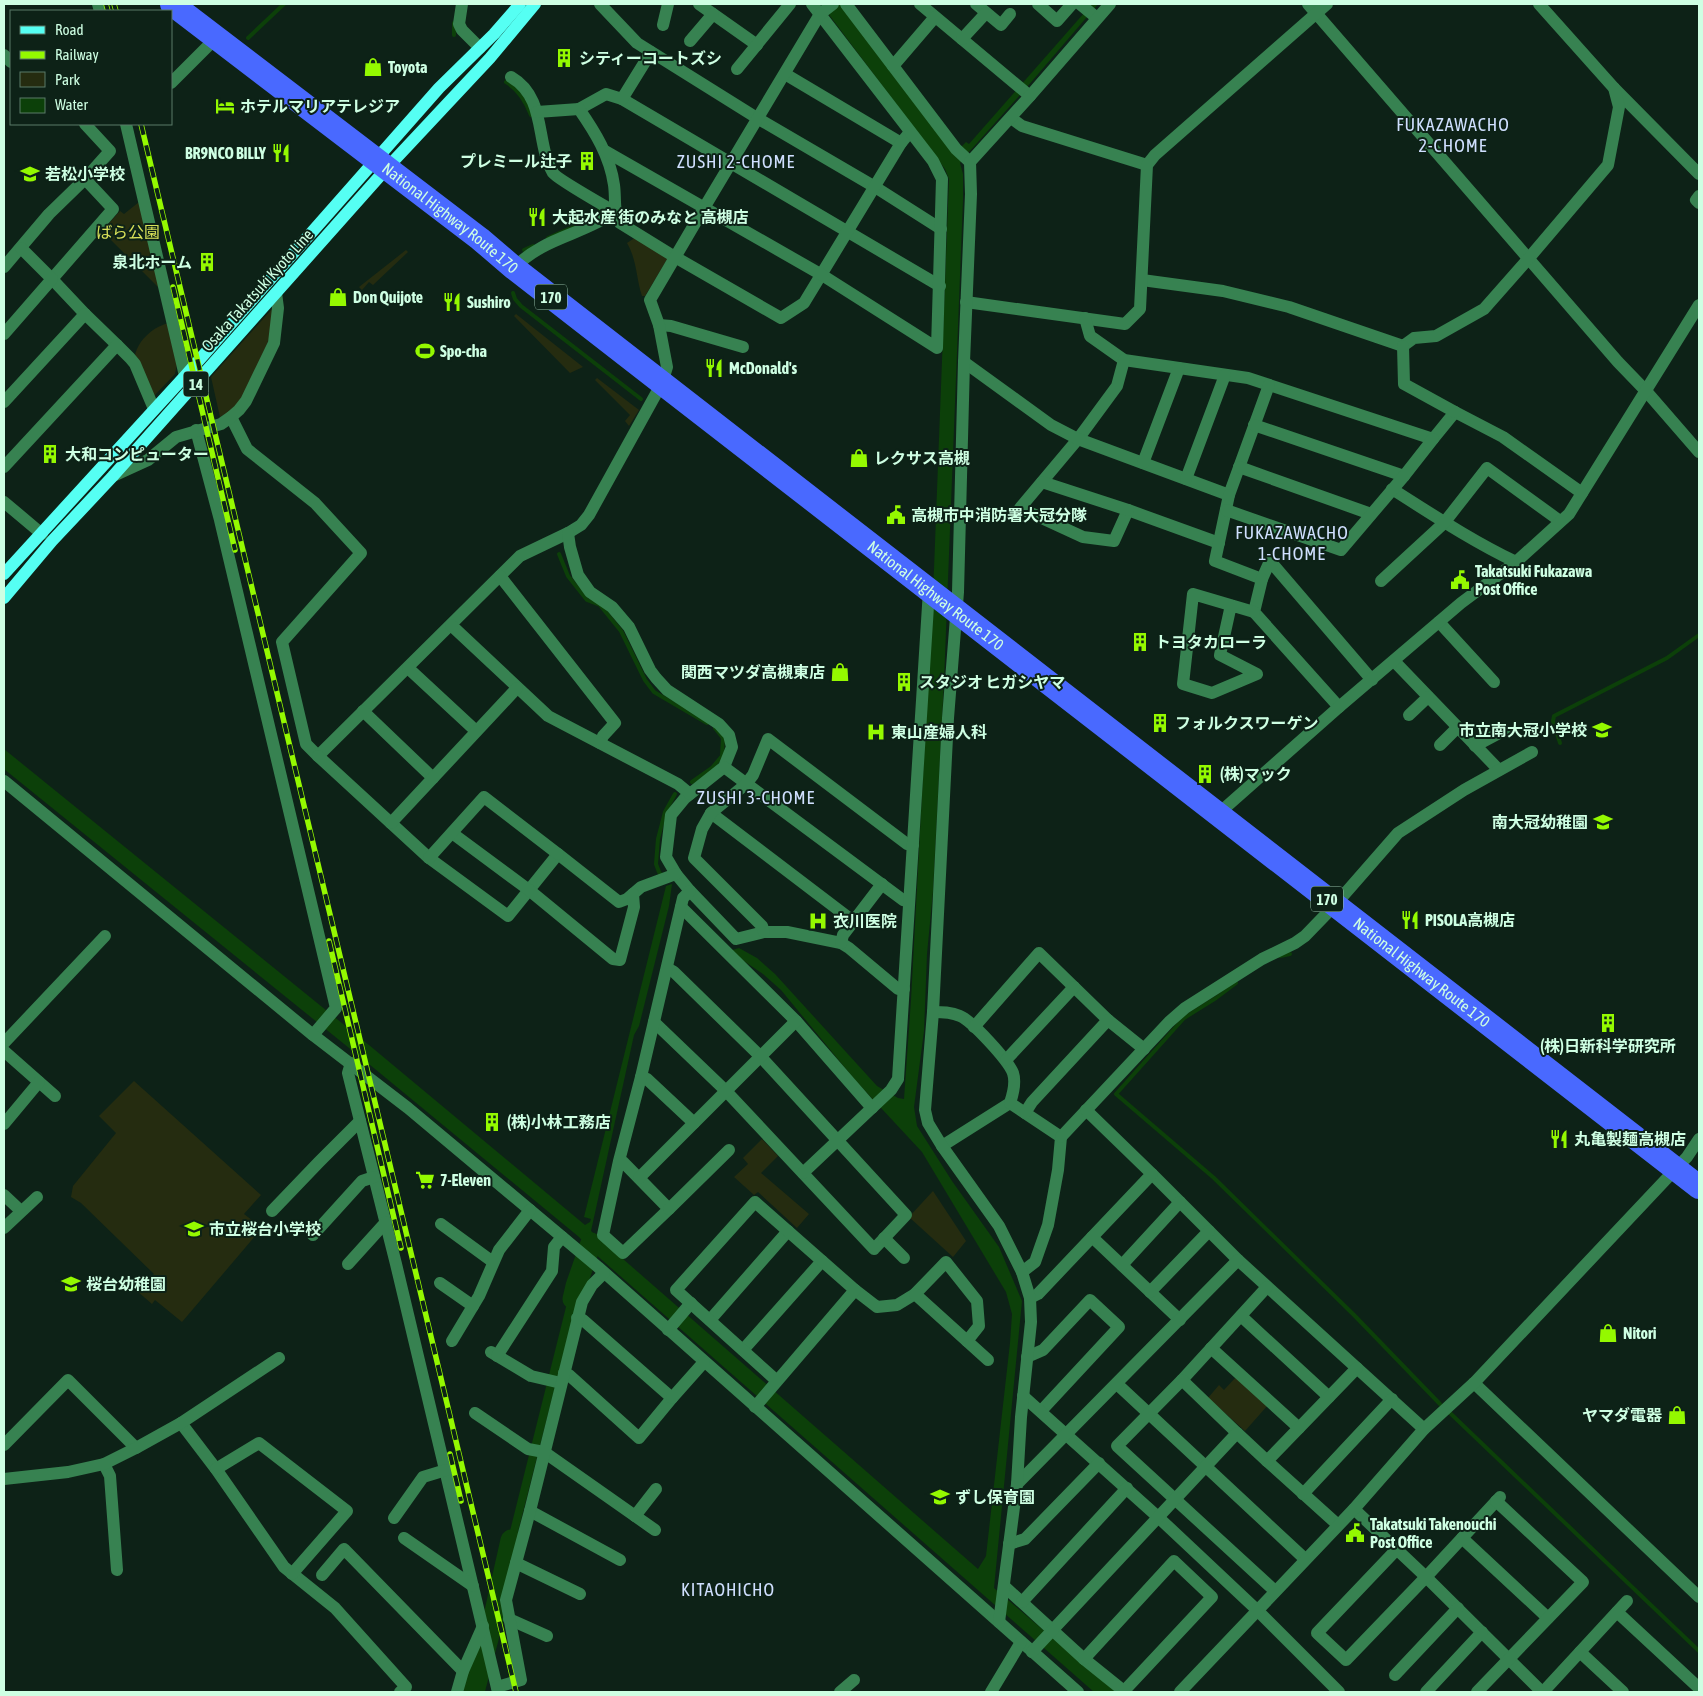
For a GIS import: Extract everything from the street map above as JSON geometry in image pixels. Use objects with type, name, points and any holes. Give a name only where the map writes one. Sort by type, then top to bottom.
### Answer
[{"type":"highway","name":"National Highway Route 170","points":[[172,4],[480,239],[662,384],[1699,1187]]},
{"type":"main road","name":"Osaka Takatsuki Kyoto Line","points":[[4,598],[52,541],[113,476],[276,293],[381,164],[439,88],[494,34],[520,4]]},
{"type":"main road","name":"Osaka Takatsuki Kyoto Line","points":[[4,574],[381,164],[490,58],[535,4]]},
{"type":"street","points":[[462,4],[459,24],[462,30],[480,48]]},
{"type":"street","points":[[600,4],[636,43],[941,229]]},
{"type":"street","points":[[663,25],[668,4]]},
{"type":"street","points":[[699,4],[757,45]]},
{"type":"street","points":[[737,69],[789,4]]},
{"type":"street","points":[[604,151],[822,275],[937,348],[942,179],[933,161],[910,132],[825,10],[812,4]]},
{"type":"street","points":[[846,4],[956,149],[968,160],[971,194],[964,362],[958,592],[948,718],[933,1012],[925,1110],[928,1123],[942,1146],[999,1226],[1022,1272],[1030,1298],[1032,1322],[1017,1484],[1000,1617]]},
{"type":"street","points":[[920,4],[1024,92]]},
{"type":"street","points":[[976,4],[1001,25],[1010,14]]},
{"type":"street","points":[[1038,4],[1057,21],[1072,4]]},
{"type":"street","points":[[1080,4],[1097,18]]},
{"type":"street","points":[[968,160],[1011,118],[1024,92],[1110,4]]},
{"type":"street","points":[[966,302],[1125,324],[1140,309],[1147,164],[1312,9],[1327,4]]},
{"type":"street","points":[[1539,4],[1614,88],[1699,174]]},
{"type":"street","points":[[1312,9],[1618,362],[1699,452]]},
{"type":"street","points":[[318,756],[520,556],[568,533],[581,525],[589,515],[662,384],[667,367],[659,325],[650,300],[730,162],[825,10]]},
{"type":"street","points":[[962,39],[986,13]]},
{"type":"street","points":[[690,41],[713,14]]},
{"type":"street","points":[[893,66],[935,17]]},
{"type":"street","points":[[172,82],[216,38]]},
{"type":"street","points":[[622,99],[651,52]]},
{"type":"street","points":[[785,74],[901,143]]},
{"type":"street","points":[[511,77],[522,85],[537,108],[546,157],[554,175],[615,212]]},
{"type":"street","points":[[1404,346],[1414,338],[1436,336],[1484,309],[1608,165],[1619,108],[1614,88]]},
{"type":"street","points":[[537,112],[579,108],[606,94],[622,99],[940,286]]},
{"type":"street","points":[[579,108],[604,151],[614,185],[615,212],[620,223],[780,318],[804,303],[901,143],[910,132]]},
{"type":"street","points":[[1011,118],[1022,126],[1147,164]]},
{"type":"street","points":[[86,125],[110,151]]},
{"type":"street","points":[[126,125],[185,376]]},
{"type":"street","points":[[4,267],[49,214],[85,179],[110,151],[131,143]]},
{"type":"street","points":[[4,334],[113,209],[85,179]]},
{"type":"street","points":[[1699,196],[1696,200],[1699,203]]},
{"type":"street","points":[[514,268],[526,256],[558,239],[605,219],[615,212]]},
{"type":"street","points":[[21,248],[135,364],[154,409]]},
{"type":"street","points":[[1142,280],[1223,291],[1288,307],[1404,346]]},
{"type":"street","points":[[113,476],[148,460],[176,437],[221,424],[231,418],[246,401],[274,343],[278,308],[276,293]]},
{"type":"street","points":[[1218,814],[1460,603],[1516,562],[1569,514],[1698,312]]},
{"type":"street","points":[[4,402],[85,314]]},
{"type":"street","points":[[1086,318],[1090,336],[1124,360],[1248,378],[1433,438]]},
{"type":"street","points":[[659,325],[672,326],[743,347]]},
{"type":"street","points":[[4,467],[116,346]]},
{"type":"street","points":[[1404,346],[1404,384],[1503,437],[1582,493]]},
{"type":"street","points":[[1124,360],[1117,386],[1078,439],[1020,508],[1083,537],[1114,540],[1128,510]]},
{"type":"street","points":[[964,362],[1052,425],[1078,439],[1229,495]]},
{"type":"street","points":[[1143,463],[1179,368]]},
{"type":"street","points":[[1186,479],[1225,375]]},
{"type":"street","points":[[1262,579],[1216,561],[1229,495],[1269,385]]},
{"type":"street","points":[[1226,510],[1341,550],[1455,412]]},
{"type":"street","points":[[231,418],[247,449],[315,503],[361,553],[282,642],[306,744],[429,858],[508,916],[558,854]]},
{"type":"street","points":[[1254,426],[1404,476]]},
{"type":"street","points":[[196,430],[220,520],[336,1008],[317,1031]]},
{"type":"street","points":[[1239,467],[1371,514]]},
{"type":"street","points":[[1381,581],[1444,523],[1486,468],[1560,521]]},
{"type":"street","points":[[1042,482],[1128,510],[1219,543]]},
{"type":"street","points":[[1392,489],[1444,523],[1490,550],[1516,562]]},
{"type":"street","points":[[4,502],[42,534]]},
{"type":"street","points":[[568,533],[578,575],[590,592],[612,607],[629,627],[650,670],[656,678],[667,690],[719,724],[729,735],[732,747],[724,766],[690,794],[671,815],[666,857],[674,875],[736,939],[764,932],[787,932],[841,943],[898,989],[904,989]]},
{"type":"street","points":[[1254,612],[1262,579],[1270,561],[1372,680]]},
{"type":"street","points":[[500,576],[615,724],[603,736],[600,743]]},
{"type":"street","points":[[802,1173],[891,1090],[898,1079],[929,590]]},
{"type":"street","points":[[1231,605],[1220,655],[1257,674],[1212,693],[1183,684],[1193,594],[1231,605],[1254,612],[1340,706]]},
{"type":"street","points":[[1439,622],[1494,682]]},
{"type":"street","points":[[450,625],[548,716],[678,784],[690,794]]},
{"type":"street","points":[[1394,661],[1499,770]]},
{"type":"street","points":[[408,668],[476,732]]},
{"type":"street","points":[[391,823],[517,688]]},
{"type":"street","points":[[1409,715],[1428,697]]},
{"type":"street","points":[[363,711],[433,778]]},
{"type":"street","points":[[1440,745],[1458,728]]},
{"type":"street","points":[[1475,746],[1505,730]]},
{"type":"street","points":[[764,932],[762,926],[694,858],[702,829],[711,814],[746,784],[753,775],[768,739],[906,844],[913,845]]},
{"type":"street","points":[[1022,1272],[1035,1262],[1048,1225],[1058,1170],[1061,1137],[1169,1022],[1185,1008],[1262,959],[1300,940],[1335,905],[1398,833],[1464,790],[1532,752]]},
{"type":"street","points":[[724,766],[903,900],[908,901]]},
{"type":"street","points":[[4,781],[317,1031],[351,1063],[408,1108],[670,1327],[704,1362],[757,1404],[1000,1617],[1021,1642],[1035,1649],[1078,1692]]},
{"type":"street","points":[[429,858],[484,797],[619,902],[627,899],[641,887],[674,875]]},
{"type":"street","points":[[711,814],[853,921]]},
{"type":"street","points":[[452,833],[528,890],[613,959],[620,960],[634,907],[633,894]]},
{"type":"street","points":[[841,943],[843,935],[882,884]]},
{"type":"street","points":[[690,891],[683,898],[641,1077],[619,1161],[603,1235],[623,1253],[728,1150]]},
{"type":"street","points":[[681,907],[796,1021],[874,1106]]},
{"type":"street","points":[[4,1043],[105,936]]},
{"type":"street","points":[[974,1027],[1039,952],[1108,1020],[1144,1048]]},
{"type":"street","points":[[654,1022],[726,1091],[874,1250],[906,1215],[761,1057],[674,972],[667,968]]},
{"type":"street","points":[[1006,1060],[1074,987]]},
{"type":"street","points":[[933,1012],[949,1012],[962,1016],[1006,1060],[1013,1074],[1013,1094],[1010,1103],[942,1146]]},
{"type":"street","points":[[1025,1114],[1032,1102],[1108,1020]]},
{"type":"street","points":[[639,1178],[796,1021]]},
{"type":"street","points":[[4,1051],[55,1096]]},
{"type":"street","points":[[351,1063],[348,1073],[386,1222],[498,1690],[522,1686],[506,1600],[530,1511],[537,1450],[557,1379],[582,1302],[592,1285],[604,1273]]},
{"type":"street","points":[[641,1077],[647,1079],[694,1123]]},
{"type":"street","points":[[4,1124],[39,1082]]},
{"type":"street","points":[[1010,1103],[1061,1137]]},
{"type":"street","points":[[1086,1110],[1238,1260],[1424,1429]]},
{"type":"street","points":[[272,1212],[360,1120]]},
{"type":"street","points":[[1180,1692],[1354,1509],[1424,1429],[1474,1383],[1687,1156],[1699,1139]]},
{"type":"street","points":[[619,1161],[623,1162],[669,1209]]},
{"type":"street","points":[[1030,1298],[1038,1294],[1152,1174]]},
{"type":"street","points":[[313,1235],[362,1182],[374,1177]]},
{"type":"street","points":[[4,1195],[21,1211]]},
{"type":"street","points":[[4,1228],[37,1197]]},
{"type":"street","points":[[775,1384],[743,1350],[710,1320],[688,1306],[676,1290],[755,1202],[877,1307],[897,1305],[915,1294],[946,1262],[977,1301],[979,1326],[967,1341]]},
{"type":"street","points":[[1122,1265],[1180,1202]]},
{"type":"street","points":[[452,1341],[479,1296],[498,1250],[530,1210]]},
{"type":"street","points":[[348,1264],[386,1222]]},
{"type":"street","points":[[441,1224],[494,1262]]},
{"type":"street","points":[[1150,1292],[1209,1231]]},
{"type":"street","points":[[710,1320],[788,1232]]},
{"type":"street","points":[[1092,1237],[1180,1320]]},
{"type":"street","points":[[562,1238],[554,1247],[552,1271],[494,1354],[531,1376],[557,1379],[569,1374],[639,1438],[704,1362]]},
{"type":"street","points":[[884,1238],[904,1258]]},
{"type":"street","points":[[1017,1484],[1238,1260]]},
{"type":"street","points":[[743,1350],[822,1261]]},
{"type":"street","points":[[440,1283],[473,1306]]},
{"type":"street","points":[[1267,1286],[1182,1380],[1117,1446],[1275,1591]]},
{"type":"street","points":[[757,1404],[855,1290]]},
{"type":"street","points":[[915,1294],[988,1360]]},
{"type":"street","points":[[1028,1357],[1043,1350],[1090,1300],[1119,1327],[1041,1411]]},
{"type":"street","points":[[670,1327],[688,1306]]},
{"type":"street","points":[[1241,1316],[1329,1397]]},
{"type":"street","points":[[577,1318],[583,1320],[672,1398]]},
{"type":"street","points":[[1211,1348],[1299,1428]]},
{"type":"street","points":[[4,1479],[68,1472],[104,1464],[180,1423],[279,1358]]},
{"type":"street","points":[[1267,1461],[1356,1368]]},
{"type":"street","points":[[4,1445],[68,1380],[136,1448]]},
{"type":"street","points":[[1182,1380],[1236,1433],[1338,1525]]},
{"type":"street","points":[[1474,1383],[1699,1596]]},
{"type":"street","points":[[1117,1384],[1306,1560]]},
{"type":"street","points":[[1024,1396],[1158,1517],[1257,1610],[1339,1692]]},
{"type":"street","points":[[1303,1494],[1392,1399]]},
{"type":"street","points":[[475,1413],[537,1450],[654,1530]]},
{"type":"street","points":[[180,1423],[216,1469],[284,1567],[335,1608],[406,1690]]},
{"type":"street","points":[[1035,1649],[1236,1433]]},
{"type":"street","points":[[216,1469],[258,1443],[347,1511],[292,1574]]},
{"type":"street","points":[[1009,1544],[1025,1539],[1099,1463]]},
{"type":"street","points":[[104,1464],[110,1476],[117,1570]]},
{"type":"street","points":[[394,1518],[423,1477],[446,1470]]},
{"type":"street","points":[[1022,1602],[1126,1488]]},
{"type":"street","points":[[635,1516],[656,1489]]},
{"type":"street","points":[[1396,1549],[1317,1633],[1346,1660],[1498,1499],[1583,1582],[1477,1692]]},
{"type":"street","points":[[1354,1509],[1543,1692],[1627,1601]]},
{"type":"street","points":[[530,1511],[620,1560]]},
{"type":"street","points":[[404,1538],[473,1586]]},
{"type":"street","points":[[1462,1538],[1548,1618]]},
{"type":"street","points":[[322,1575],[344,1550],[463,1671]]},
{"type":"street","points":[[1003,1588],[1022,1602],[1052,1631],[1084,1659],[1124,1692],[1212,1597],[1174,1561],[1084,1659]]},
{"type":"street","points":[[516,1564],[580,1594]]},
{"type":"street","points":[[1395,1675],[1458,1608]]},
{"type":"street","points":[[1617,1612],[1699,1688]]},
{"type":"street","points":[[509,1619],[547,1636]]},
{"type":"street","points":[[457,1692],[463,1671],[484,1631]]},
{"type":"street","points":[[1426,1692],[1482,1632]]},
{"type":"street","points":[[990,1692],[1021,1642]]},
{"type":"street","points":[[1580,1652],[1623,1692]]},
{"type":"street","points":[[840,1692],[854,1680]]},
{"type":"green space","name":"ばら公園","points":[[139,202],[160,289],[102,231],[120,211],[124,214]]},
{"type":"green space","points":[[636,237],[668,258],[645,296],[642,296],[635,262],[627,243]]},
{"type":"green space","points":[[406,250],[408,252],[373,285],[369,282],[362,290],[359,287]]},
{"type":"green space","points":[[272,309],[271,335],[245,394],[233,410],[220,417],[211,377]]},
{"type":"green space","points":[[516,314],[583,367],[570,373],[514,316]]},
{"type":"green space","points":[[170,323],[177,364],[175,374],[154,396],[135,355],[143,339],[148,334],[164,324]]},
{"type":"green space","points":[[597,378],[639,410],[629,426],[625,421],[630,415],[595,380]]},
{"type":"green space","points":[[134,1081],[261,1195],[244,1214],[262,1228],[182,1322],[155,1300],[152,1304],[137,1291],[154,1274],[81,1203],[71,1197],[73,1186],[116,1133],[99,1116]]},
{"type":"green space","points":[[762,1139],[778,1156],[761,1173],[809,1214],[797,1228],[758,1192],[754,1195],[734,1177],[748,1164],[743,1158]]},
{"type":"green space","points":[[933,1191],[966,1241],[953,1257],[909,1217]]},
{"type":"green space","points":[[1237,1376],[1268,1405],[1245,1431],[1208,1398],[1219,1385],[1224,1390]]},
{"type":"water","points":[[821,4],[840,4],[955,153],[966,142],[969,144],[1092,4],[1098,4],[960,163],[963,174],[963,200],[944,681],[924,1031],[914,1107],[917,1126],[952,1181],[999,1247],[1022,1301],[994,1588],[1116,1692],[1094,1692],[594,1253],[579,1237],[375,1069],[4,769],[4,749],[369,1045],[585,1225],[591,1219],[584,1217],[666,886],[672,884],[669,906],[639,1026],[634,1035],[591,1231],[978,1569],[986,1556],[1010,1343],[1012,1314],[1006,1292],[922,1152],[855,1080],[781,990],[763,974],[729,951],[739,948],[757,958],[775,974],[877,1086],[898,1098],[904,1099],[934,569],[949,179],[945,169]]},
{"type":"water","points":[[576,1267],[584,1273],[509,1567],[501,1567]]},
{"type":"water","points":[[480,1659],[484,1679],[481,1692],[470,1692]]},
{"type":"waterway","points":[[248,38],[284,4]]},
{"type":"waterway","points":[[454,23],[454,35]]},
{"type":"waterway","points":[[506,82],[521,96],[531,115]]},
{"type":"waterway","points":[[548,238],[600,215],[599,206]]},
{"type":"waterway","points":[[524,250],[533,246]]},
{"type":"waterway","points":[[513,293],[521,306],[641,399]]},
{"type":"waterway","points":[[559,554],[568,576],[587,600],[600,605],[621,631],[645,680],[654,692],[707,723]]},
{"type":"waterway","points":[[1560,743],[1553,721],[1554,716],[1667,658],[1699,635]]},
{"type":"waterway","points":[[692,782],[712,768],[722,756],[723,738],[715,728]]},
{"type":"waterway","points":[[663,877],[656,864],[658,839],[665,812],[675,794]]},
{"type":"waterway","points":[[1280,956],[1290,954]]},
{"type":"waterway","points":[[1236,983],[1184,1018],[1116,1094],[1214,1178],[1354,1315],[1440,1404]]},
{"type":"waterway","points":[[573,1299],[591,1243]]},
{"type":"waterway","points":[[1450,1413],[1699,1651]]},
{"type":"waterway","points":[[474,1692],[511,1540]]},
{"type":"railway","points":[[106,4],[108,10]]},
{"type":"railway","points":[[114,4],[116,10]]},
{"type":"railway","points":[[141,125],[516,1692]]},
{"type":"railway","points":[[173,287],[235,550]]},
{"type":"railway","points":[[329,941],[401,1248]]},
{"type":"railway","points":[[450,1454],[461,1501]]},
{"type":"place","name":"シティーコートズシ","points":[[564,58]]},
{"type":"place","name":"Toyota","points":[[373,67]]},
{"type":"place","name":"ホテルマリアテレジア","points":[[225,106]]},
{"type":"place","name":"BR9NCO BILLY","points":[[281,153]]},
{"type":"place","name":"プレミール辻子","points":[[587,161]]},
{"type":"place","name":"若松小学校","points":[[30,174]]},
{"type":"place","name":"大起水産 街のみなと 高槻店","points":[[537,217]]},
{"type":"place","name":"泉北ホーム","points":[[207,262]]},
{"type":"place","name":"Don Quijote","points":[[338,297]]},
{"type":"place","name":"Sushiro","points":[[452,302]]},
{"type":"place","name":"Spo-cha","points":[[425,351]]},
{"type":"place","name":"McDonald's","points":[[714,368]]},
{"type":"place","name":"大和コンピューター","points":[[50,454]]},
{"type":"place","name":"レクサス高槻","points":[[859,458]]},
{"type":"place","name":"高槻市中消防署大冠分隊","points":[[896,515]]},
{"type":"place","name":"Takatsuki Fukazawa Post Office","points":[[1460,580]]},
{"type":"place","name":"トヨタカローラ","points":[[1140,642]]},
{"type":"place","name":"関西マツダ高槻東店","points":[[840,672]]},
{"type":"place","name":"スタジオ ヒガシヤマ","points":[[904,682]]},
{"type":"place","name":"フォルクスワーゲン","points":[[1160,723]]},
{"type":"place","name":"市立南大冠小学校","points":[[1602,730]]},
{"type":"place","name":"東山産婦人科","points":[[876,732]]},
{"type":"place","name":"(株)マック","points":[[1205,774]]},
{"type":"place","name":"南大冠幼稚園","points":[[1603,822]]},
{"type":"place","name":"PISOLA高槻店","points":[[1410,920]]},
{"type":"place","name":"衣川医院","points":[[818,921]]},
{"type":"place","name":"(株)日新科学研究所","points":[[1608,1023]]},
{"type":"place","name":"(株)小林工務店","points":[[492,1122]]},
{"type":"place","name":"丸亀製麺高槻店","points":[[1559,1139]]},
{"type":"place","name":"7-Eleven","points":[[425,1180]]},
{"type":"place","name":"市立桜台小学校","points":[[194,1229]]},
{"type":"place","name":"桜台幼稚園","points":[[71,1284]]},
{"type":"place","name":"Nitori","points":[[1608,1333]]},
{"type":"place","name":"ヤマダ電器","points":[[1677,1415]]},
{"type":"place","name":"ずし保育園","points":[[940,1497]]},
{"type":"place","name":"Takatsuki Takenouchi Post Office","points":[[1355,1533]]},
{"type":"district","name":"FUKAZAWACHO 2-CHOME","points":[[1453,134]]},
{"type":"district","name":"ZUSHI 2-CHOME","points":[[736,161]]},
{"type":"district","name":"FUKAZAWACHO 1-CHOME","points":[[1292,542]]},
{"type":"district","name":"ZUSHI 3-CHOME","points":[[756,797]]},
{"type":"district","name":"KITAOHICHO","points":[[728,1589]]}]
